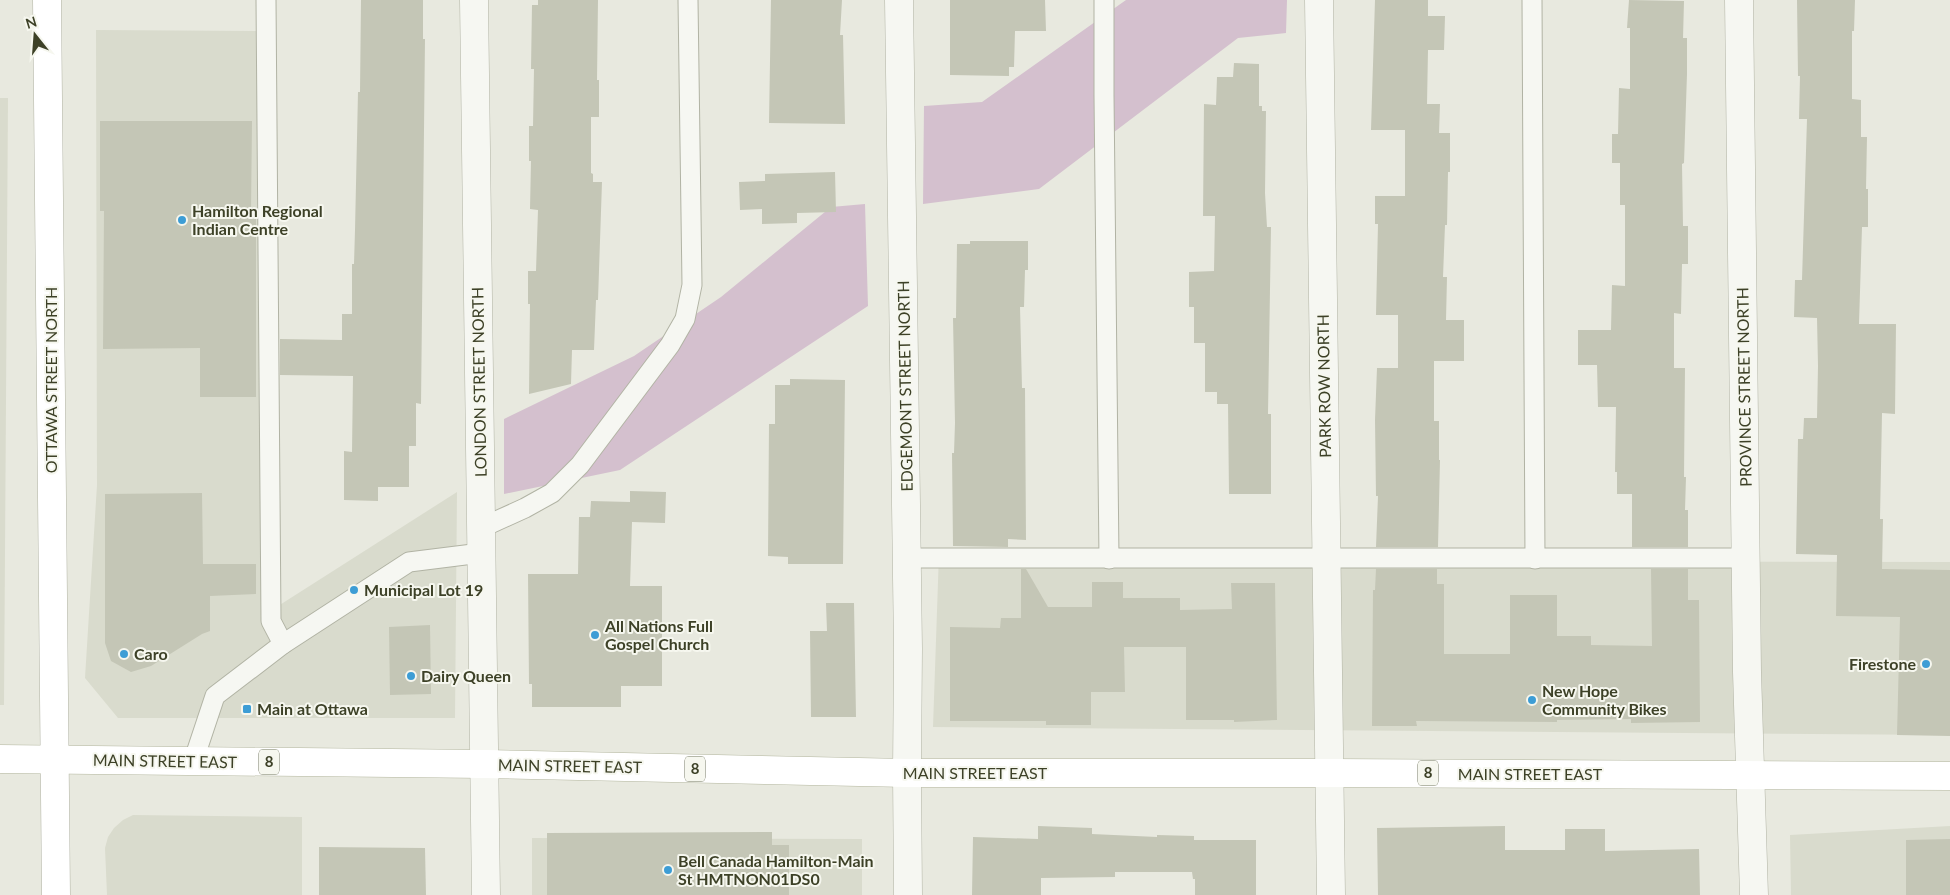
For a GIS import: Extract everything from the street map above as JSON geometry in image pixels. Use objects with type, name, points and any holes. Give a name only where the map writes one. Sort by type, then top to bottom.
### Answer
[{"type":"main road","name":"OTTAWA STREET NORTH","points":[[47,0],[56,895]]},
{"type":"main road","name":"MAIN STREET EAST","points":[[0,759],[484,764],[906,773],[1950,776]]},
{"type":"street","name":"LONDON STREET NORTH","points":[[474,0],[486,895]]},
{"type":"street","name":"EDGEMONT STREET NORTH","points":[[899,0],[908,649],[906,773],[908,895]]},
{"type":"street","name":"PARK ROW NORTH","points":[[1319,0],[1331,895]]},
{"type":"street","name":"PROVINCE STREET NORTH","points":[[1740,0],[1746,558],[1754,895]]},
{"type":"lane","points":[[266,0],[271,621],[283,644]]},
{"type":"lane","points":[[193,762],[215,696],[283,644],[408,562],[481,540],[552,492],[580,465],[670,345],[685,319],[692,285],[688,0]]},
{"type":"lane","points":[[1104,0],[1109,559]]},
{"type":"lane","points":[[1532,0],[1535,559]]},
{"type":"lane","points":[[907,558],[1746,558]]},
{"type":"shaded area","points":[[1126,0],[1287,0],[1286,33],[1238,38],[1039,189],[923,204],[924,106],[982,102]]},
{"type":"shaded area","points":[[96,30],[264,31],[275,608],[457,492],[455,718],[118,718],[85,678],[97,485]]},
{"type":"shaded area","points":[[0,98],[8,98],[4,705],[0,705]]},
{"type":"shaded area","points":[[865,204],[868,306],[620,470],[504,494],[504,419],[634,356],[721,297],[831,207]]},
{"type":"shaded area","points":[[939,553],[1378,561],[1950,562],[1950,735],[933,727]]},
{"type":"shaded area","points":[[133,815],[302,817],[302,895],[107,895],[105,848],[108,837],[123,820]]},
{"type":"shaded area","points":[[1950,826],[1950,895],[1791,895],[1790,835]]},
{"type":"shaded area","name":"Bell Canada Hamilton-Main St HMTNON01DS0","points":[[532,838],[862,839],[862,895],[532,895]]},
{"type":"building","points":[[361,0],[423,0],[423,39],[425,39],[421,404],[416,403],[416,446],[409,446],[409,487],[378,487],[378,501],[344,500],[344,451],[352,452],[353,376],[280,375],[280,339],[342,340],[342,314],[352,314],[358,92],[360,92]]},
{"type":"building","points":[[538,0],[598,0],[597,80],[599,80],[599,117],[591,117],[591,173],[593,174],[593,182],[602,182],[598,300],[596,300],[594,350],[572,350],[571,384],[529,394],[530,304],[528,304],[528,271],[536,271],[538,210],[530,209],[531,161],[529,161],[529,126],[533,126],[534,69],[531,69],[532,5],[538,5]]},
{"type":"building","points":[[771,0],[842,0],[840,35],[843,35],[845,124],[769,123]]},
{"type":"building","points":[[950,0],[1045,0],[1046,31],[1015,31],[1014,67],[1009,67],[1009,76],[950,75]]},
{"type":"building","points":[[1375,0],[1428,0],[1428,16],[1445,16],[1444,50],[1428,50],[1427,104],[1440,104],[1439,133],[1450,133],[1450,172],[1448,172],[1447,225],[1445,225],[1443,277],[1447,277],[1446,320],[1464,320],[1464,361],[1434,361],[1434,421],[1439,421],[1440,460],[1438,547],[1376,547],[1378,496],[1376,496],[1375,420],[1377,368],[1398,368],[1398,315],[1376,315],[1378,224],[1375,224],[1375,196],[1405,196],[1405,130],[1371,130]]},
{"type":"building","points":[[1629,0],[1684,1],[1683,38],[1687,38],[1687,74],[1684,163],[1682,164],[1683,226],[1688,226],[1688,264],[1682,264],[1681,314],[1674,313],[1674,368],[1685,368],[1684,477],[1686,477],[1685,510],[1688,510],[1688,547],[1632,547],[1632,494],[1617,494],[1617,472],[1615,472],[1616,407],[1598,407],[1597,365],[1578,365],[1578,330],[1611,330],[1612,285],[1625,286],[1625,205],[1620,205],[1620,163],[1612,163],[1612,134],[1618,134],[1619,88],[1630,89],[1630,28],[1627,28]]},
{"type":"building","points":[[1797,0],[1855,0],[1854,31],[1852,31],[1852,99],[1861,100],[1861,137],[1867,137],[1866,189],[1868,189],[1868,227],[1862,227],[1859,324],[1896,324],[1895,414],[1882,413],[1880,519],[1883,519],[1882,569],[1950,570],[1950,736],[1897,735],[1900,617],[1836,616],[1837,555],[1796,554],[1798,439],[1803,439],[1804,418],[1817,418],[1818,366],[1817,318],[1794,317],[1795,280],[1802,280],[1807,119],[1799,119],[1800,76],[1798,76]]},
{"type":"building","points":[[1234,63],[1259,64],[1259,106],[1262,106],[1262,111],[1266,111],[1265,193],[1267,227],[1271,227],[1268,414],[1271,414],[1271,494],[1229,494],[1228,404],[1217,404],[1217,392],[1205,392],[1205,343],[1194,343],[1194,307],[1189,307],[1189,272],[1214,271],[1215,216],[1203,216],[1204,104],[1216,105],[1217,77],[1233,77]]},
{"type":"building","points":[[100,121],[252,121],[251,211],[256,211],[256,397],[200,397],[200,348],[103,349],[104,211],[100,211]]},
{"type":"building","points":[[835,172],[836,212],[797,213],[797,223],[762,224],[762,209],[740,210],[739,182],[765,181],[765,174]]},
{"type":"building","points":[[970,241],[1028,241],[1028,270],[1025,270],[1024,307],[1020,307],[1022,388],[1025,388],[1026,540],[1008,539],[1008,547],[953,546],[952,453],[954,453],[955,423],[953,318],[956,318],[957,244],[970,244]]},
{"type":"building","points":[[790,379],[845,380],[843,564],[788,564],[788,557],[768,556],[769,424],[775,424],[775,385],[790,385]]},
{"type":"building","name":"All Nations Full Gospel Church","points":[[630,491],[666,492],[665,523],[632,522],[630,586],[662,586],[662,686],[621,686],[621,707],[532,707],[532,684],[529,684],[528,574],[578,574],[579,517],[590,517],[591,501],[630,502]]},
{"type":"building","points":[[202,493],[203,564],[256,564],[256,594],[210,596],[210,631],[202,634],[151,666],[131,672],[111,661],[105,643],[105,494]]},
{"type":"building","points":[[1021,569],[1026,569],[1048,607],[1092,607],[1092,582],[1123,582],[1123,598],[1180,598],[1180,610],[1232,609],[1231,583],[1275,583],[1277,720],[1234,722],[1234,720],[1186,720],[1186,647],[1124,647],[1125,692],[1091,692],[1091,725],[1046,725],[1046,721],[950,721],[950,627],[1000,628],[1001,618],[1021,618]]},
{"type":"building","points":[[1376,569],[1437,569],[1437,584],[1444,584],[1444,654],[1510,654],[1510,595],[1557,595],[1557,636],[1591,636],[1591,645],[1652,646],[1651,569],[1688,569],[1688,600],[1699,600],[1700,722],[1631,723],[1631,719],[1557,720],[1557,722],[1416,721],[1417,726],[1372,726],[1373,590],[1375,590]]},
{"type":"building","points":[[826,603],[854,603],[856,717],[811,717],[810,631],[827,631]]},
{"type":"building","points":[[430,625],[431,694],[390,695],[389,627]]},
{"type":"building","points":[[1038,826],[1092,828],[1092,834],[1157,837],[1157,835],[1194,836],[1194,840],[1256,840],[1256,895],[1195,895],[1195,879],[1193,879],[1192,872],[1115,872],[1115,877],[1041,878],[1041,895],[972,895],[973,837],[1038,839]]},
{"type":"building","points":[[1505,826],[1505,850],[1565,850],[1565,829],[1605,829],[1605,851],[1699,849],[1700,895],[1378,895],[1377,828]]},
{"type":"building","name":"Bell Canada Hamilton-Main St HMTNON01DS0","points":[[772,832],[772,845],[789,845],[789,895],[547,895],[547,833]]},
{"type":"building","points":[[1950,839],[1950,895],[1906,895],[1906,840]]},
{"type":"building","points":[[319,847],[425,848],[426,895],[319,895]]},
{"type":"place","name":"Hamilton Regional Indian Centre","points":[[182,220]]},
{"type":"place","name":"Municipal Lot 19","points":[[354,590]]},
{"type":"place","name":"All Nations Full Gospel Church","points":[[595,635]]},
{"type":"place","name":"Caro","points":[[124,654]]},
{"type":"place","name":"Firestone","points":[[1926,664]]},
{"type":"place","name":"Dairy Queen","points":[[411,676]]},
{"type":"place","name":"New Hope Community Bikes","points":[[1532,700]]},
{"type":"place","name":"Main at Ottawa","points":[[247,709]]},
{"type":"place","name":"Bell Canada Hamilton-Main St HMTNON01DS0","points":[[668,870]]}]
